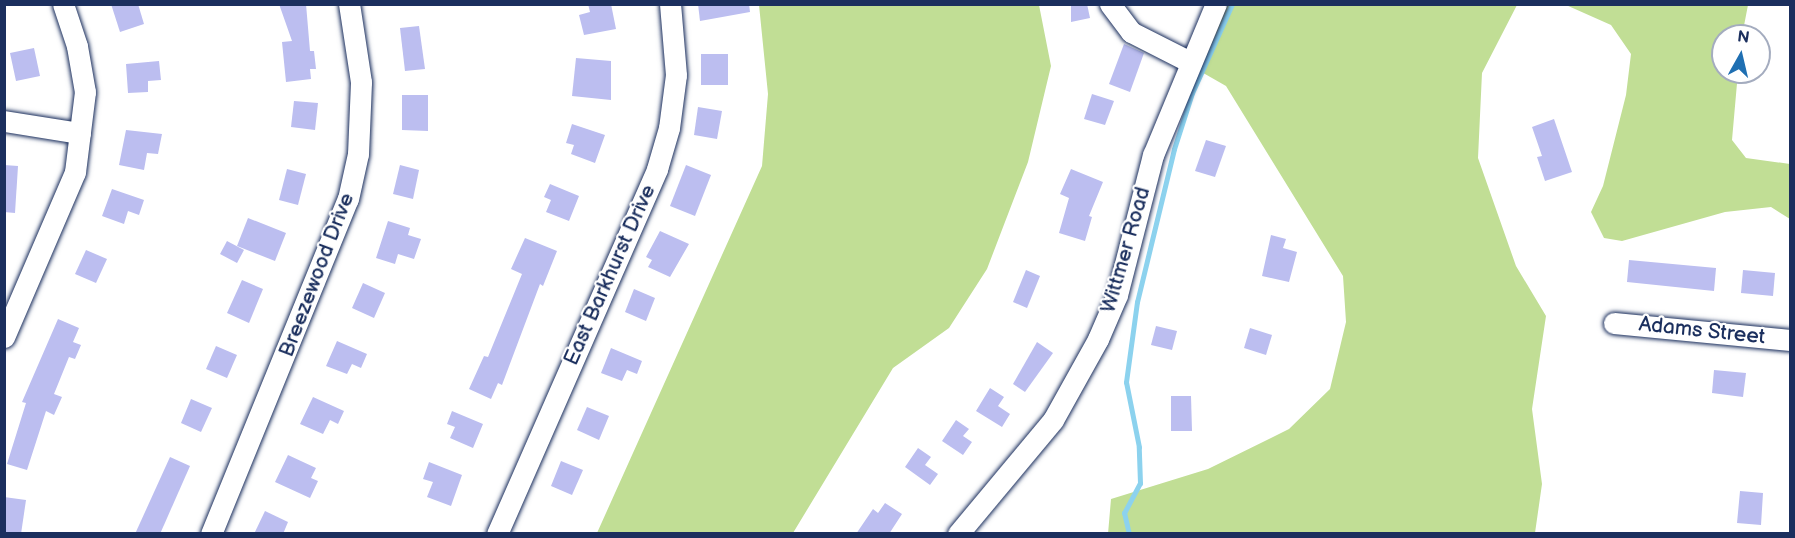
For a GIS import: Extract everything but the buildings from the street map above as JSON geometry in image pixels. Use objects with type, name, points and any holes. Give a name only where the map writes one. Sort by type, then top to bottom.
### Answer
[{"type":"street","points":[[4,337],[75,172],[85,92],[82,72],[63,4]]},
{"type":"street","name":"Breezewood Drive","points":[[211,534],[348,199],[358,154],[361,82],[350,4]]},
{"type":"street","name":"East Barkhurst Drive","points":[[497,534],[657,169],[669,128],[676,75],[670,4]]},
{"type":"street","points":[[1110,4],[1131,32],[1190,62]]},
{"type":"street","name":"Wittmer Road","points":[[958,534],[1053,420],[1098,339],[1117,296],[1153,155],[1216,4]]},
{"type":"street","points":[[4,121],[80,133]]},
{"type":"street","name":"Adams Street","points":[[1614,322],[1791,340]]},
{"type":"green space","points":[[759,5],[1039,5],[1051,66],[1028,162],[987,269],[949,328],[893,368],[793,533],[597,533],[762,166],[768,94]]},
{"type":"green space","points":[[1227,5],[1517,5],[1482,73],[1478,158],[1516,266],[1546,316],[1532,409],[1542,484],[1535,533],[1108,534],[1111,499],[1208,469],[1289,429],[1330,389],[1346,322],[1343,276],[1226,86],[1198,70]]},
{"type":"green space","points":[[1566,5],[1748,5],[1744,24],[1711,24],[1711,84],[1737,84],[1732,140],[1746,158],[1790,164],[1790,219],[1771,207],[1725,212],[1622,241],[1604,238],[1591,212],[1603,186],[1626,95],[1631,54],[1611,25]]},
{"type":"waterway","points":[[1129,534],[1124,513],[1140,483],[1139,447],[1126,382],[1137,302],[1174,149],[1192,93],[1232,4]]}]
